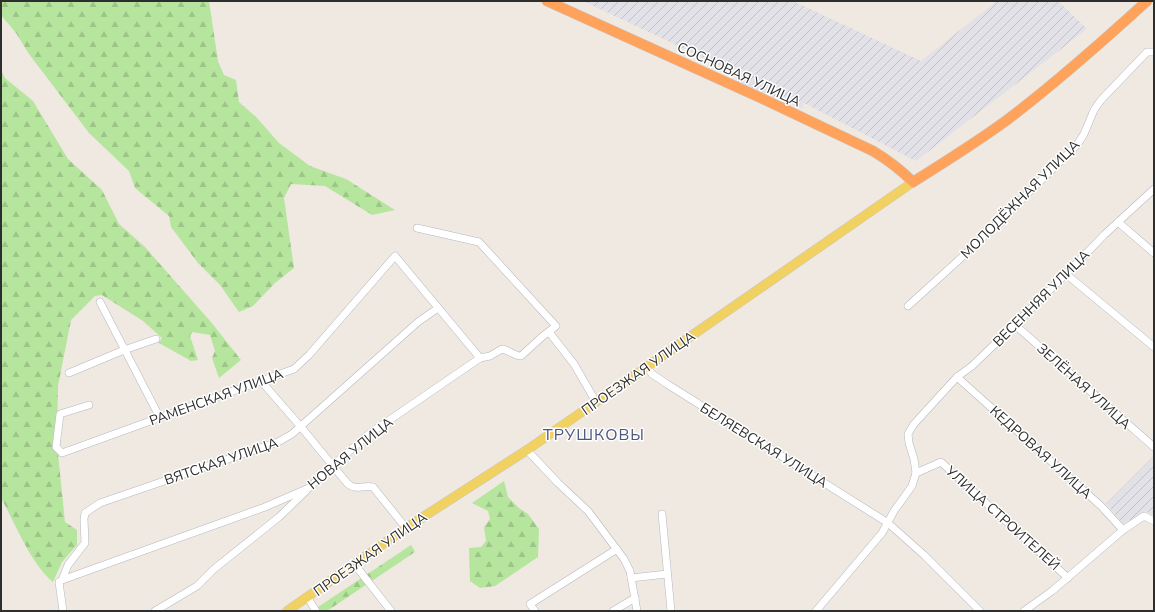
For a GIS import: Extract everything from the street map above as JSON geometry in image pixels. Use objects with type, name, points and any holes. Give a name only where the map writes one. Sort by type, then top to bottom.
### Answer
[{"type":"highway","name":"СОСНОВАЯ УЛИЦА","points":[[547,1],[761,98],[873,151],[898,167],[913,182]]},
{"type":"highway","points":[[913,182],[949,160],[1008,120],[1077,64],[1147,1]]},
{"type":"main road","name":"ПРОЕЗЖАЯ УЛИЦА","points":[[288,611],[406,528],[527,450],[913,182]]},
{"type":"street","name":"МОЛОДЁЖНАЯ УЛИЦА","points":[[908,306],[972,248],[1077,145],[1084,134],[1094,110],[1101,100],[1147,52],[1154,52]]},
{"type":"street","name":"ВЕСЕННЯЯ УЛИЦА","points":[[916,473],[908,434],[914,424],[957,377],[972,366],[1015,325],[1118,222],[1154,189]]},
{"type":"street","points":[[1118,222],[1154,254]]},
{"type":"street","points":[[417,228],[478,242],[556,326],[549,332],[574,364],[596,402]]},
{"type":"street","name":"РАМЕНСКАЯ УЛИЦА","points":[[89,405],[60,414],[56,447],[62,453],[294,369],[309,355],[395,256],[438,308]]},
{"type":"street","points":[[1066,274],[1154,347]]},
{"type":"street","points":[[100,302],[160,418]]},
{"type":"street","points":[[438,308],[480,358]]},
{"type":"street","name":"ВЯТСКАЯ УЛИЦА","points":[[60,581],[68,565],[85,543],[85,513],[100,503],[278,442],[292,434],[418,322],[438,308]]},
{"type":"street","name":"ЗЕЛЁНАЯ УЛИЦА","points":[[1015,325],[1154,448]]},
{"type":"street","name":"НОВАЯ УЛИЦА","points":[[60,581],[265,507],[309,488],[369,434],[480,358],[490,356],[502,349],[507,350],[517,356],[521,356],[549,332]]},
{"type":"street","points":[[70,373],[124,350],[156,339]]},
{"type":"street","name":"БЕЛЯЕВСКАЯ УЛИЦА","points":[[647,367],[652,374],[673,388],[886,522],[924,555],[980,611]]},
{"type":"street","name":"КЕДРОВАЯ УЛИЦА","points":[[957,377],[1100,506],[1123,530]]},
{"type":"street","points":[[261,381],[351,487],[373,487],[406,528]]},
{"type":"street","points":[[527,450],[558,483],[588,511],[617,549],[630,571],[637,611]]},
{"type":"street","name":"УЛИЦА СТРОИТЕЛЕЙ","points":[[916,473],[941,462],[1068,578]]},
{"type":"street","points":[[816,611],[882,533],[886,522],[912,486],[916,473]]},
{"type":"street","points":[[155,611],[198,586],[214,569],[279,517],[309,488]]},
{"type":"street","points":[[662,514],[670,611]]},
{"type":"street","points":[[1024,611],[1068,578],[1123,530],[1144,516],[1154,521]]},
{"type":"street","points":[[535,611],[530,604],[617,549]]},
{"type":"street","points":[[355,565],[391,611]]},
{"type":"street","points":[[631,578],[667,574]]},
{"type":"street","points":[[60,581],[63,611]]},
{"type":"street","points":[[308,598],[316,611]]},
{"type":"street","points":[[614,611],[635,598]]},
{"type":"shaded area","points":[[583,1],[793,1],[921,61],[997,1],[1058,1],[1087,29],[916,161],[804,103],[802,108],[737,82],[740,75]]},
{"type":"shaded area","points":[[1154,456],[1154,515],[1145,511],[1124,524],[1106,504]]},
{"type":"green space","points":[[1,1],[209,1],[218,61],[224,75],[236,80],[239,102],[257,118],[279,143],[310,166],[346,179],[395,210],[372,215],[325,186],[291,184],[284,198],[294,268],[275,283],[253,306],[239,312],[220,285],[198,263],[171,227],[169,216],[135,188],[129,171],[89,133],[29,54],[16,33],[1,15]]},
{"type":"green space","points":[[1,70],[5,78],[33,101],[68,159],[102,190],[119,224],[144,246],[211,322],[241,360],[219,378],[212,358],[215,351],[210,335],[192,332],[190,336],[198,360],[191,361],[159,343],[162,338],[143,321],[102,295],[95,296],[71,320],[58,386],[57,444],[65,522],[77,530],[77,545],[62,562],[53,582],[38,565],[24,543],[1,498]]},
{"type":"green space","points":[[504,481],[508,497],[519,508],[528,514],[539,529],[538,557],[495,586],[480,588],[470,581],[469,548],[481,547],[486,541],[484,527],[490,519],[488,511],[472,503]]},
{"type":"green space","points":[[411,545],[415,552],[327,611],[312,611]]},
{"type":"district","name":"ТРУШКОВЫ","points":[[594,434]]}]
